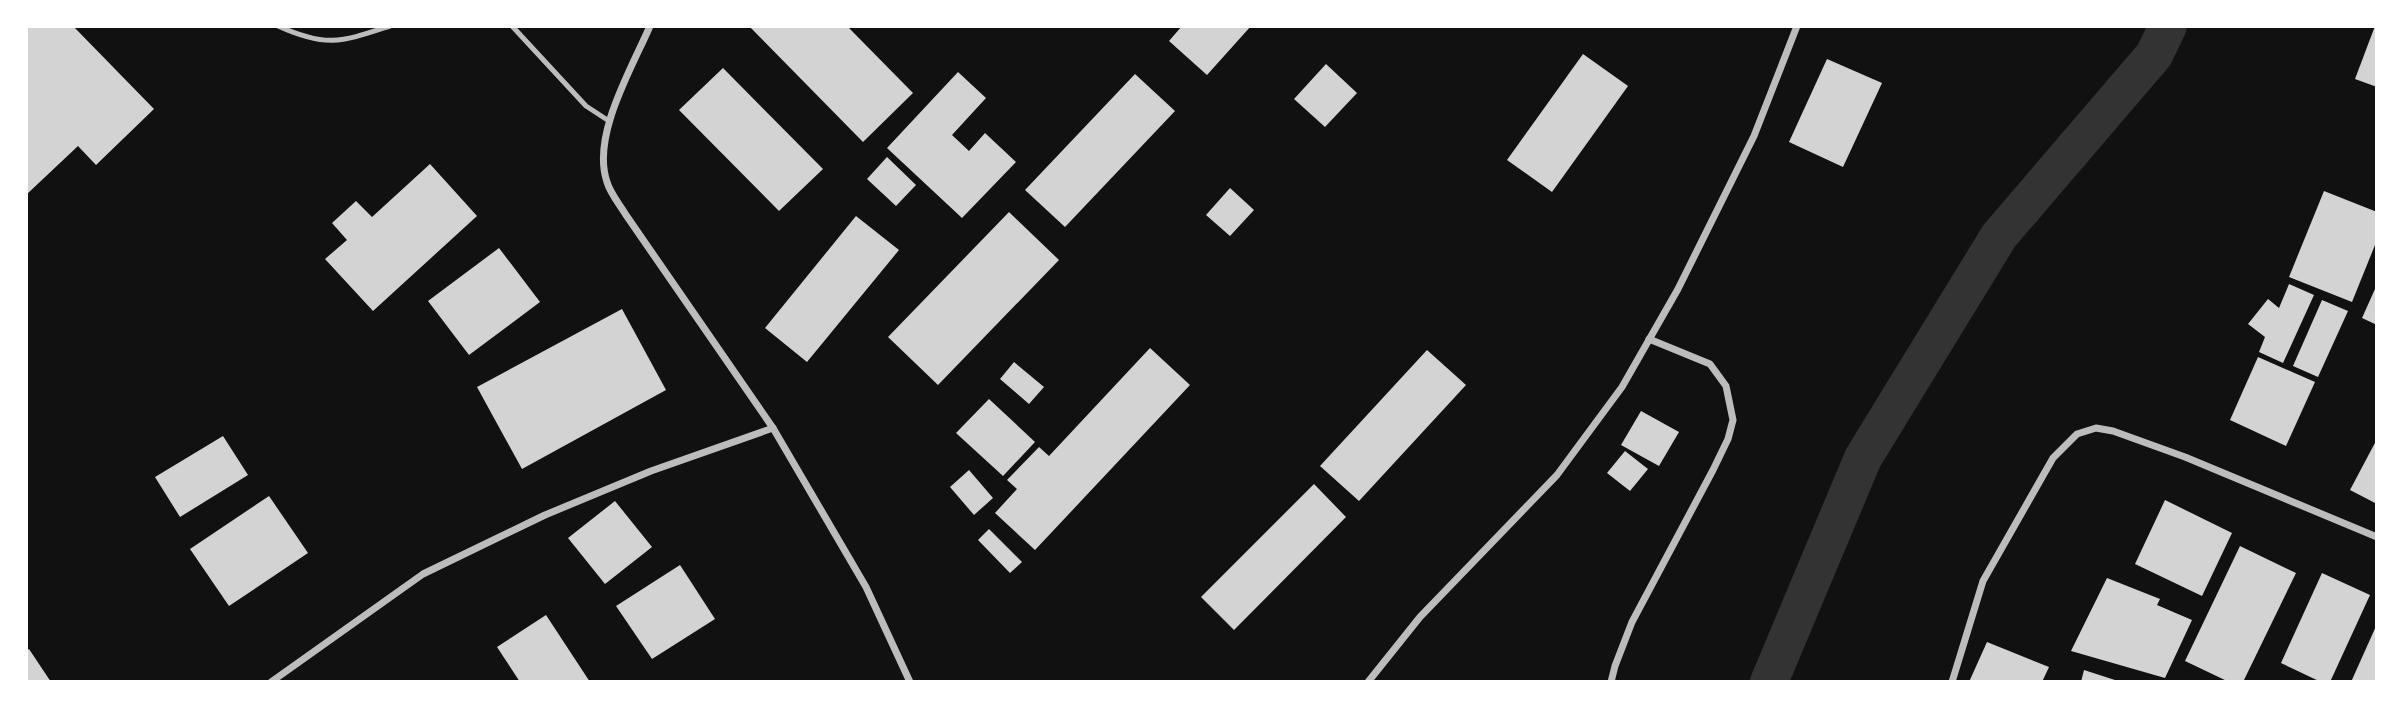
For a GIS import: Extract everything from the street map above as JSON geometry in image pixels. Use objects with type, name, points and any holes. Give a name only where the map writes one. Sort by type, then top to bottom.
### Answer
[{"type":"street","points":[[650,26],[609,121],[602,155],[607,182],[626,215],[773,428],[866,587],[910,682]]},
{"type":"street","points":[[1368,682],[1420,617],[1557,474],[1622,387],[1678,289],[1754,136],[1797,26]]},
{"type":"street","points":[[1611,682],[1632,622],[1713,470],[1728,439],[1733,420],[1726,386],[1710,364],[1649,338]]},
{"type":"street","points":[[271,682],[423,574],[545,515],[628,480],[773,428]]},
{"type":"street","points":[[1952,682],[1983,581],[2053,458],[2077,434],[2096,428],[2113,431],[2185,457],[2377,537]]},
{"type":"lane","points":[[278,26],[323,41],[347,40],[390,26]]},
{"type":"lane","points":[[512,26],[586,106],[609,121]]},
{"type":"building","points":[[26,26],[73,26],[154,109],[96,165],[78,146],[26,195]]},
{"type":"building","points":[[749,26],[847,26],[913,93],[863,142]]},
{"type":"building","points":[[1182,26],[1251,26],[1207,75],[1169,41]]},
{"type":"building","points":[[2377,26],[2377,87],[2355,79]]},
{"type":"building","points":[[1583,54],[1628,86],[1552,192],[1507,160]]},
{"type":"building","points":[[1827,59],[1882,83],[1843,167],[1789,142]]},
{"type":"building","points":[[1326,64],[1357,93],[1325,127],[1294,99]]},
{"type":"building","points":[[723,68],[823,169],[779,211],[679,110]]},
{"type":"building","points":[[958,72],[986,98],[952,135],[969,151],[985,133],[1016,162],[962,218],[887,148]]},
{"type":"building","points":[[1135,74],[1175,111],[1065,227],[1025,190]]},
{"type":"building","points":[[887,157],[916,185],[896,206],[867,179]]},
{"type":"building","points":[[430,164],[477,216],[373,311],[325,259],[347,240],[332,223],[356,201],[372,217]]},
{"type":"building","points":[[1230,188],[1254,210],[1230,236],[1206,215]]},
{"type":"building","points":[[2324,191],[2377,212],[2377,240],[2352,302],[2289,277]]},
{"type":"building","points":[[1009,212],[1059,260],[938,385],[888,337]]},
{"type":"building","points":[[856,216],[899,250],[807,362],[765,328]]},
{"type":"building","points":[[499,248],[540,302],[469,355],[428,301]]},
{"type":"building","points":[[2289,284],[2314,295],[2283,363],[2259,352],[2265,337],[2248,324],[2268,299],[2279,308]]},
{"type":"building","points":[[2377,289],[2377,325],[2362,318]]},
{"type":"building","points":[[2322,300],[2348,311],[2318,377],[2293,366]]},
{"type":"building","points":[[622,309],[666,390],[522,469],[477,387]]},
{"type":"building","points":[[1150,348],[1190,385],[1035,550],[995,513],[1017,489],[1007,480],[1039,447],[1049,456]]},
{"type":"building","points":[[1427,350],[1466,385],[1359,501],[1320,466]]},
{"type":"building","points":[[2258,357],[2315,382],[2286,446],[2230,420]]},
{"type":"building","points":[[1014,362],[1044,387],[1029,404],[1000,379]]},
{"type":"building","points":[[989,399],[1035,442],[1003,476],[956,433]]},
{"type":"building","points":[[1641,411],[1679,432],[1659,466],[1621,445]]},
{"type":"building","points":[[223,436],[248,475],[180,517],[155,477]]},
{"type":"building","points":[[2377,439],[2377,504],[2350,490]]},
{"type":"building","points":[[1625,451],[1648,469],[1630,491],[1607,473]]},
{"type":"building","points":[[969,470],[993,498],[974,515],[950,487]]},
{"type":"building","points":[[1314,484],[1346,517],[1234,630],[1201,597]]},
{"type":"building","points":[[269,496],[308,553],[229,606],[190,549]]},
{"type":"building","points":[[2165,500],[2232,533],[2202,596],[2135,564]]},
{"type":"building","points":[[615,501],[652,547],[605,584],[568,538]]},
{"type":"building","points":[[989,529],[1022,562],[1010,573],[978,540]]},
{"type":"building","points":[[2240,546],[2296,573],[2243,682],[2229,682],[2185,661]]},
{"type":"building","points":[[680,565],[715,619],[652,659],[616,606]]},
{"type":"building","points":[[2322,573],[2370,595],[2330,682],[2321,682],[2281,663]]},
{"type":"building","points":[[2107,578],[2160,599],[2157,605],[2192,620],[2165,678],[2071,651]]},
{"type":"building","points":[[546,615],[590,682],[520,682],[497,647]]},
{"type":"building","points":[[2377,624],[2377,682],[2351,682]]},
{"type":"building","points":[[1987,642],[2049,667],[2042,682],[1969,682]]},
{"type":"building","points":[[29,649],[51,682],[26,682],[26,651]]},
{"type":"building","points":[[2084,670],[2118,681],[2118,682],[2081,682]]},
{"type":"waterway","points":[[1769,682],[1863,458],[1999,236],[2154,55],[2168,26]]}]
